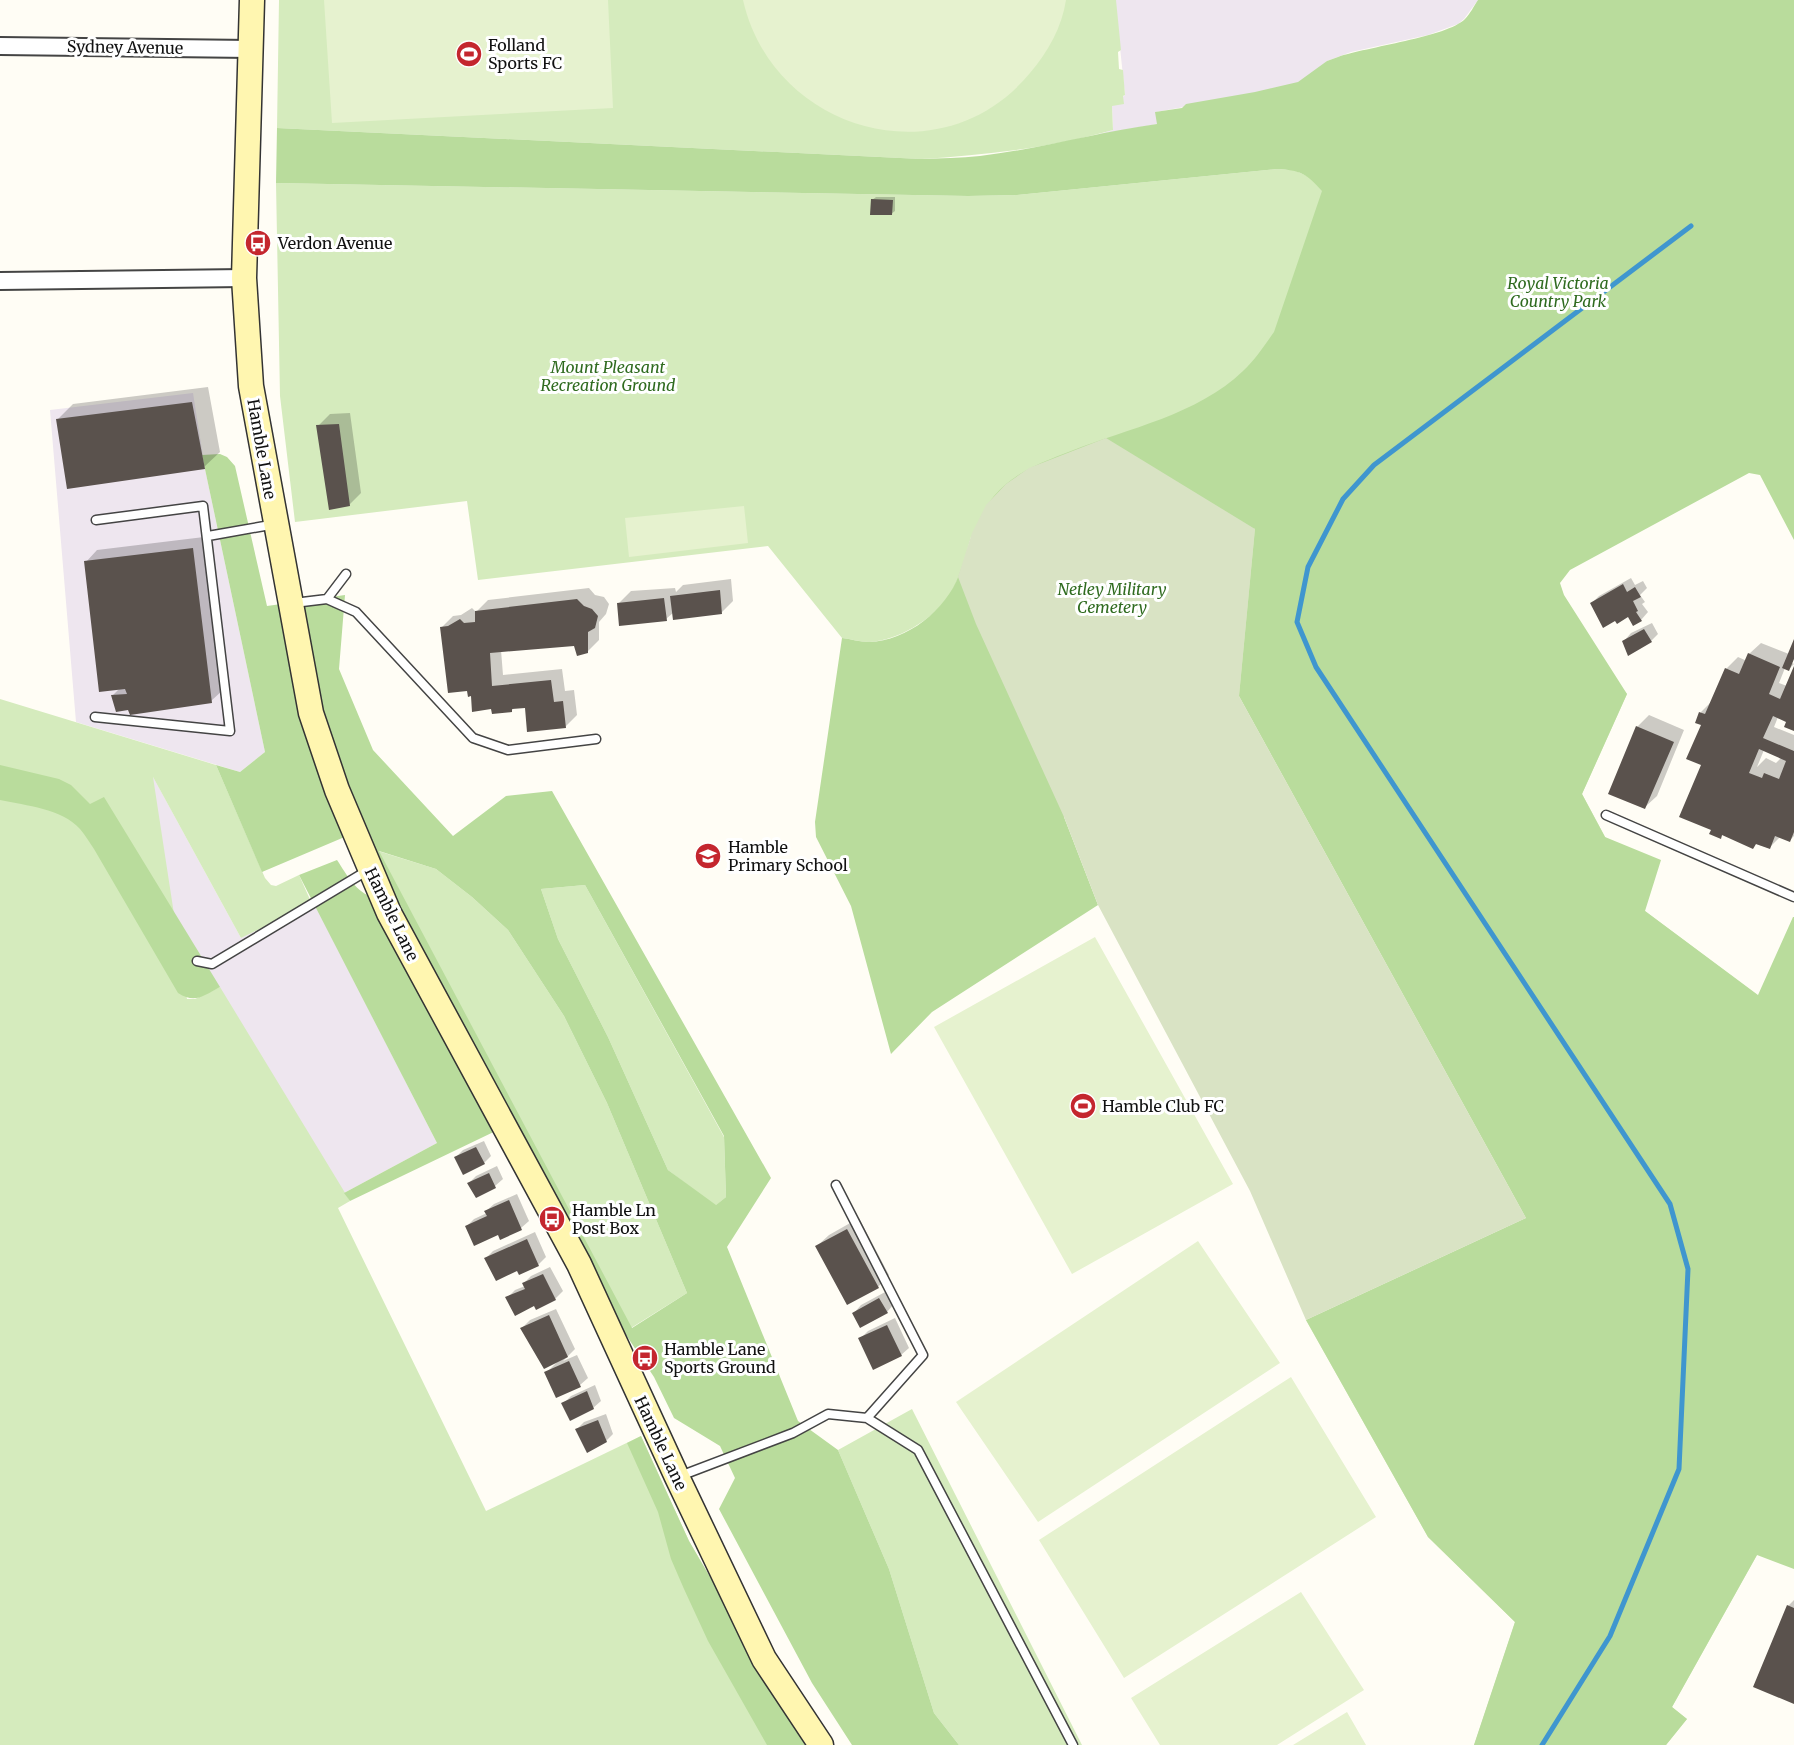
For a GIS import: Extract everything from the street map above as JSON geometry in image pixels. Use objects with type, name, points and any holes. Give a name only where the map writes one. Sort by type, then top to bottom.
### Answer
[{"type":"main road","name":"Hamble Lane","points":[[252,0],[244,278],[251,386],[311,713],[337,790],[389,914],[579,1264],[764,1659],[821,1745]]},
{"type":"street","name":"Sydney Avenue","points":[[0,46],[251,49]]},
{"type":"street","points":[[0,280],[244,278]]},
{"type":"lane","points":[[95,717],[230,732],[203,506],[96,520]]},
{"type":"lane","points":[[208,536],[276,524]]},
{"type":"lane","points":[[327,599],[346,574]]},
{"type":"lane","points":[[291,604],[327,599],[356,612],[472,738],[508,750],[596,739]]},
{"type":"lane","points":[[1605,815],[1794,897]]},
{"type":"lane","points":[[197,961],[212,964],[370,869]]},
{"type":"lane","points":[[836,1185],[922,1355],[867,1418]]},
{"type":"lane","points":[[677,1477],[793,1432],[828,1414],[867,1418],[918,1450],[1073,1745]]},
{"type":"shaded area","points":[[1115,0],[1478,0],[1458,24],[1428,35],[1351,52],[1327,61],[1301,86],[1156,112],[1158,124],[1096,135],[1113,130],[1112,105],[1125,95]]},
{"type":"shaded area","points":[[193,393],[205,469],[265,752],[240,772],[76,722],[50,410]]},
{"type":"shaded area","points":[[152,775],[241,938],[313,901],[437,1143],[344,1193],[104,797]]},
{"type":"green space","points":[[279,0],[1116,0],[1121,50],[1118,52],[1119,69],[1123,70],[1124,104],[1112,106],[1113,130],[1065,142],[1017,150],[921,159],[277,128]]},
{"type":"green space","name":"Folland Sports FC","points":[[324,0],[608,0],[613,108],[332,123]]},
{"type":"green space","points":[[743,0],[1066,0],[1058,29],[1043,57],[1030,73],[994,106],[952,125],[908,132],[865,126],[824,109],[788,82],[760,45]]},
{"type":"green space","name":"Royal Victoria Country Park","points":[[1478,0],[1794,0],[1794,540],[1760,475],[1749,473],[1570,570],[1560,583],[1564,595],[1627,694],[1582,794],[1605,837],[1661,860],[1645,911],[1758,995],[1794,917],[1794,1569],[1757,1555],[1672,1707],[1687,1719],[1666,1745],[1474,1745],[1515,1622],[1428,1537],[1306,1320],[1526,1218],[1239,696],[1255,528],[1064,817],[1098,905],[932,1012],[891,1054],[851,906],[816,837],[815,822],[842,638],[866,642],[897,636],[911,630],[935,611],[953,588],[982,514],[996,493],[1013,478],[1054,458],[1184,410],[1225,386],[1243,371],[1274,332],[1322,191],[1302,174],[1292,170],[1277,169],[1017,195],[968,196],[276,183],[277,128],[921,159],[973,157],[1002,153],[1157,124],[1155,112],[1298,82],[1327,61],[1338,57],[1424,36],[1456,25],[1467,17]]},
{"type":"green space","name":"Mount Pleasant Recreation Ground","points":[[1794,0],[1539,585],[1627,694],[1582,794],[1645,911],[1781,1013],[1762,1546],[1672,1707],[1687,1719],[1666,1745],[1474,1745],[1515,1622],[1428,1537],[1306,1320],[1526,1218],[1239,696],[971,537],[956,584],[941,606],[913,628],[891,638],[869,642],[842,638],[768,546],[478,580],[467,501],[295,522],[280,396],[276,183],[968,196],[1017,195],[1277,169],[1294,170],[1309,177]]},
{"type":"green space","name":"Netley Military Cemetery","points":[[1106,438],[1255,529],[1239,696],[1526,1218],[1306,1320],[1250,1191],[1098,905],[1064,817],[976,624],[958,577],[972,533],[986,505],[1006,484],[1029,468]]},
{"type":"green space","points":[[220,454],[227,457],[235,466],[267,606],[345,595],[339,669],[373,750],[453,836],[506,796],[552,791],[771,1178],[727,1247],[798,1421],[838,1450],[889,1569],[934,1713],[959,1745],[852,1745],[812,1683],[719,1509],[735,1478],[720,1446],[674,1418],[654,1377],[579,1264],[504,1127],[350,1201],[344,1193],[437,1143],[299,875],[337,860],[357,888],[375,898],[354,833],[262,872],[216,765],[240,772],[265,752],[202,455]],"holes":[[[379,851],[436,869],[472,897],[508,930],[564,1016],[607,1103],[687,1293],[632,1328]],[[585,885],[724,1136],[726,1197],[716,1205],[668,1170],[608,1037],[558,939],[541,889]]]},
{"type":"green space","points":[[744,506],[748,543],[629,557],[625,518]]},
{"type":"green space","points":[[0,699],[216,765],[265,878],[271,885],[276,886],[299,875],[312,904],[241,938],[153,777],[187,999],[195,999],[220,987],[350,1201],[338,1208],[486,1511],[641,1436],[689,1541],[775,1689],[811,1745],[0,1745]]},
{"type":"green space","points":[[0,765],[59,779],[71,785],[90,804],[104,797],[220,987],[199,998],[189,998],[178,993],[82,831],[63,816],[53,812],[0,800]]},
{"type":"green space","points":[[378,851],[436,869],[472,897],[508,930],[564,1016],[607,1103],[687,1293],[631,1328]]},
{"type":"green space","points":[[585,885],[724,1137],[726,1197],[715,1206],[668,1170],[608,1037],[558,939],[541,889]]},
{"type":"green space","name":"Hamble Club FC","points":[[1095,937],[1233,1184],[1072,1274],[934,1027]]},
{"type":"green space","points":[[1198,1241],[1280,1363],[1038,1522],[956,1402]]},
{"type":"green space","points":[[1291,1377],[1376,1517],[1124,1678],[1039,1540]]},
{"type":"green space","points":[[912,1409],[1082,1745],[959,1745],[934,1713],[889,1569],[838,1450]]},
{"type":"green space","points":[[641,1436],[689,1541],[775,1689],[811,1745],[767,1745],[708,1641],[671,1559],[658,1512],[627,1443]]},
{"type":"green space","points":[[1301,1592],[1364,1690],[1277,1745],[1160,1745],[1131,1698]]},
{"type":"green space","points":[[1347,1712],[1366,1745],[1293,1745]]},
{"type":"building","points":[[871,199],[893,200],[892,215],[870,215]]},
{"type":"building","points":[[192,402],[205,469],[67,489],[56,419]]},
{"type":"building","points":[[339,424],[350,506],[329,510],[316,425]]},
{"type":"building","points":[[193,548],[212,703],[130,715],[128,710],[116,712],[111,695],[127,694],[125,689],[99,692],[84,561]]},
{"type":"building","points":[[1623,584],[1627,592],[1635,587],[1641,597],[1633,601],[1642,621],[1633,626],[1628,617],[1617,624],[1615,621],[1603,628],[1590,603]]},
{"type":"building","points":[[720,590],[722,614],[673,620],[670,596]]},
{"type":"building","points":[[664,598],[667,621],[619,626],[617,603]]},
{"type":"building","points":[[577,599],[598,616],[595,628],[588,632],[588,653],[577,656],[574,646],[490,653],[492,686],[551,680],[554,702],[563,701],[566,728],[527,732],[525,708],[492,714],[491,709],[472,712],[471,696],[468,697],[467,691],[448,693],[440,627],[448,626],[460,619],[464,623],[475,622],[475,611]]},
{"type":"building","points":[[1644,629],[1652,642],[1628,656],[1622,641]]},
{"type":"building","points":[[1794,639],[1794,659],[1789,671],[1782,668]]},
{"type":"building","points":[[1748,653],[1780,667],[1769,694],[1780,699],[1794,666],[1794,731],[1784,727],[1786,722],[1773,716],[1763,738],[1794,751],[1794,832],[1790,842],[1775,836],[1770,849],[1756,844],[1753,849],[1722,835],[1721,839],[1709,834],[1711,830],[1679,817],[1701,765],[1686,759],[1701,725],[1695,723],[1699,712],[1705,714],[1725,668],[1739,674]],"holes":[[[1759,749],[1786,761],[1779,779],[1764,773],[1762,778],[1749,773]]]},
{"type":"building","points":[[1636,726],[1674,742],[1645,809],[1608,794]]},
{"type":"building","points":[[476,1147],[485,1164],[463,1175],[454,1157]]},
{"type":"building","points":[[489,1173],[496,1188],[476,1198],[467,1183]]},
{"type":"building","points":[[509,1200],[522,1230],[500,1240],[498,1235],[474,1246],[465,1226],[487,1216],[484,1211]]},
{"type":"building","points":[[847,1229],[879,1288],[847,1305],[815,1246]]},
{"type":"building","points":[[527,1239],[539,1266],[519,1275],[517,1271],[496,1281],[484,1258]]},
{"type":"building","points":[[543,1274],[556,1300],[536,1310],[534,1306],[515,1316],[505,1297],[525,1289],[522,1283]]},
{"type":"building","points":[[879,1298],[888,1313],[860,1328],[852,1313]]},
{"type":"building","points":[[549,1315],[568,1357],[544,1369],[520,1328]]},
{"type":"building","points":[[887,1325],[902,1356],[873,1370],[858,1338]]},
{"type":"building","points":[[569,1361],[581,1387],[556,1398],[544,1372]]},
{"type":"building","points":[[587,1391],[594,1409],[570,1421],[561,1403]]},
{"type":"building","points":[[598,1420],[607,1442],[587,1453],[575,1429]]},
{"type":"building","points":[[1787,1605],[1794,1608],[1794,1704],[1753,1687]]},
{"type":"waterway","points":[[1542,1745],[1610,1636],[1679,1469],[1688,1269],[1670,1204],[1316,667],[1297,622],[1308,567],[1343,499],[1374,465],[1691,226]]},
{"type":"place","name":"Folland Sports FC","points":[[469,54]]},
{"type":"place","name":"Verdon Avenue","points":[[258,243]]},
{"type":"place","name":"Hamble Primary School","points":[[708,856]]},
{"type":"place","name":"Hamble Club FC","points":[[1083,1106]]},
{"type":"place","name":"Hamble Ln Post Box","points":[[552,1219]]},
{"type":"place","name":"Hamble Lane Sports Ground","points":[[645,1358]]}]
